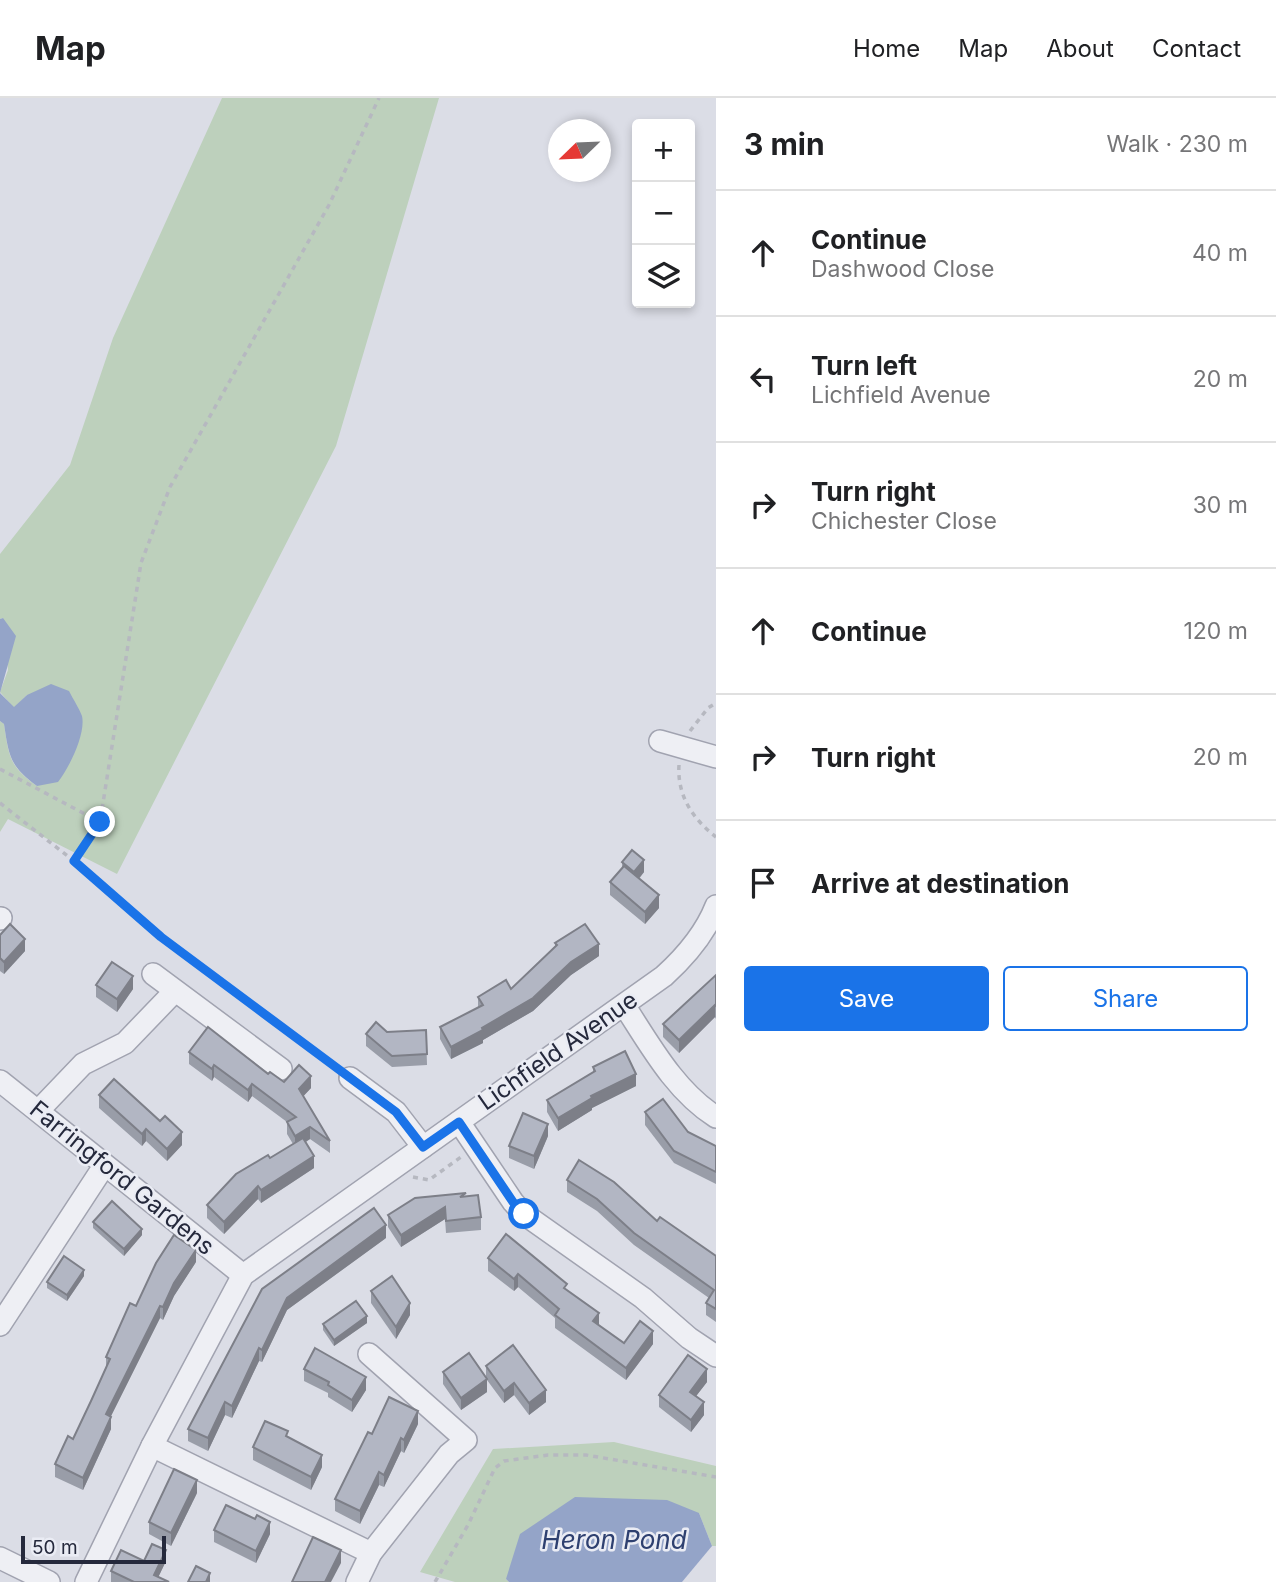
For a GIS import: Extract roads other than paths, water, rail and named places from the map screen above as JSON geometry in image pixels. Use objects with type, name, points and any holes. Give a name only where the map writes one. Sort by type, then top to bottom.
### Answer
[{"type":"street","points":[[660,741],[716,757]]},
{"type":"street","name":"Lichfield Avenue","points":[[243,1275],[624,1005],[678,963],[702,933],[716,906]]},
{"type":"street","points":[[153,974],[281,1069]]},
{"type":"street","points":[[39,1110],[83,1064],[125,1044],[176,991]]},
{"type":"street","points":[[624,1005],[680,1086],[716,1117]]},
{"type":"street","points":[[350,1078],[396,1112],[423,1147]]},
{"type":"street","name":"Farringford Gardens","points":[[0,1081],[39,1110],[104,1167],[243,1275]]},
{"type":"street","points":[[459,1122],[524,1214],[632,1291],[689,1338],[716,1356]]},
{"type":"street","points":[[2,1316],[104,1167]]},
{"type":"street","points":[[86,1582],[152,1446],[243,1275]]},
{"type":"street","points":[[357,1582],[371,1553],[449,1454],[466,1440],[369,1354]]},
{"type":"street","points":[[152,1446],[371,1553]]},
{"type":"street","points":[[0,1558],[48,1582]]},
{"type":"water","points":[[3,618],[16,636],[0,693],[0,619]]},
{"type":"water","points":[[51,684],[69,691],[81,713],[83,723],[76,750],[58,782],[37,786],[21,773],[12,760],[4,724],[0,721],[0,693],[14,707],[27,695]]},
{"type":"water","name":"Heron Pond","points":[[575,1497],[667,1500],[699,1513],[712,1546],[682,1582],[509,1582],[506,1579],[520,1534]]}]
